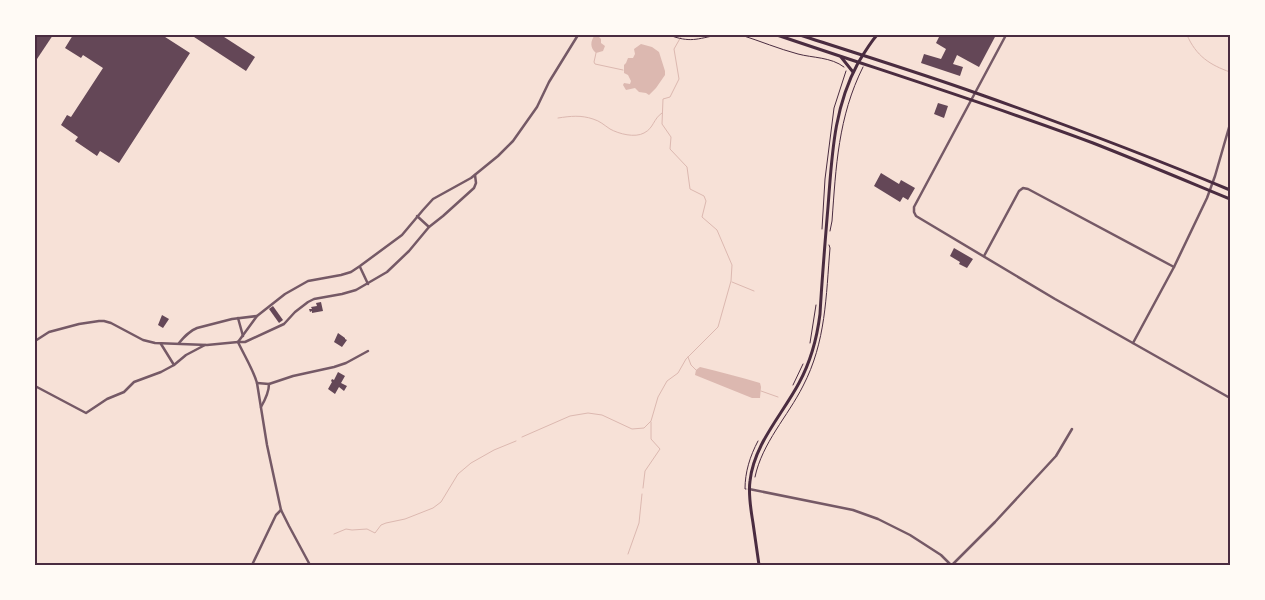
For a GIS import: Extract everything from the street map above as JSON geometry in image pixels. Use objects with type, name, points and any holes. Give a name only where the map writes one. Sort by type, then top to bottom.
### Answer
[{"type":"main road","points":[[777,35],[972,100],[1092,143],[1230,199]]},
{"type":"main road","points":[[800,35],[976,93],[1094,136],[1230,190]]},
{"type":"main road","points":[[759,565],[747,489],[760,448],[800,382],[814,349],[820,314],[835,131],[841,102],[853,72],[877,35]]},
{"type":"main road","points":[[841,56],[853,72]]},
{"type":"street","points":[[238,342],[258,316],[282,296],[304,283],[317,279],[341,276],[360,267],[402,235],[433,199],[459,186],[498,156],[513,141],[538,104],[549,82],[578,35]]},
{"type":"street","points":[[1006,35],[914,207],[916,216],[1055,299],[1230,398]]},
{"type":"street","points":[[1133,343],[1174,267],[1210,190],[1230,124]]},
{"type":"street","points":[[35,341],[49,332],[79,324],[104,321],[143,340],[161,344],[207,345],[245,342],[284,324],[295,312],[314,298],[342,294],[359,289],[387,272],[402,259],[428,227],[474,188],[476,183],[475,175]]},
{"type":"street","points":[[984,256],[1019,191],[1023,188],[1174,267]]},
{"type":"street","points":[[417,216],[428,227]]},
{"type":"street","points":[[360,267],[368,284]]},
{"type":"street","points":[[179,344],[192,330],[214,323],[258,316]]},
{"type":"street","points":[[238,318],[243,336]]},
{"type":"street","points":[[238,342],[255,375],[281,510],[310,565]]},
{"type":"street","points":[[161,344],[174,365]]},
{"type":"street","points":[[35,386],[86,412],[124,392],[134,382],[161,372],[174,365],[186,355],[207,345]]},
{"type":"street","points":[[257,383],[269,384],[346,363],[368,352]]},
{"type":"street","points":[[261,407],[269,389],[269,384]]},
{"type":"street","points":[[747,489],[853,510],[878,519],[910,535],[941,555],[951,565],[995,522],[1056,456],[1072,428]]},
{"type":"street","points":[[252,565],[276,515],[281,510]]},
{"type":"path","points":[[669,35],[696,40],[717,35]]},
{"type":"path","points":[[742,35],[799,54],[822,58],[839,64],[845,69],[845,75],[832,118],[821,236]]},
{"type":"path","points":[[831,228],[841,131],[848,103],[861,72]]},
{"type":"path","points":[[809,348],[816,305]]},
{"type":"path","points":[[790,390],[804,362]]},
{"type":"path","points":[[747,489],[746,475],[748,466],[762,435]]},
{"type":"shaded area","points":[[595,35],[601,39],[601,43],[605,46],[603,51],[596,53],[591,44]]},
{"type":"shaded area","points":[[641,44],[652,47],[659,52],[665,71],[665,75],[649,95],[639,92],[635,88],[626,90],[623,85],[624,83],[630,84],[631,81],[628,75],[624,73],[624,65],[628,58],[633,58],[635,54],[634,49]]},
{"type":"shaded area","points":[[700,367],[760,383],[760,398],[752,398],[695,375],[696,370]]},
{"type":"building","points":[[35,35],[53,35],[35,62]]},
{"type":"building","points":[[73,35],[162,35],[190,53],[119,163],[100,151],[97,156],[75,141],[78,137],[61,125],[67,115],[71,117],[103,68],[83,55],[81,58],[65,48]]},
{"type":"building","points":[[191,35],[221,35],[255,57],[246,71]]},
{"type":"building","points":[[940,35],[996,35],[979,67],[957,55],[953,64],[963,67],[960,76],[921,63],[924,54],[941,59],[946,49],[936,43]]},
{"type":"building","points":[[938,103],[948,106],[944,118],[934,114]]},
{"type":"building","points":[[881,173],[899,184],[901,180],[915,188],[908,200],[903,197],[900,202],[874,186]]},
{"type":"building","points":[[954,248],[973,259],[967,268],[950,256]]},
{"type":"building","points":[[321,302],[323,311],[310,312],[309,309],[312,309],[311,307],[317,306],[316,303]]},
{"type":"building","points":[[273,306],[283,320],[279,323],[269,309]]},
{"type":"building","points":[[162,315],[169,319],[163,328],[158,325]]},
{"type":"building","points":[[338,333],[347,340],[342,347],[334,342]]},
{"type":"building","points":[[338,372],[345,376],[341,383],[347,386],[344,391],[339,387],[335,394],[328,389],[332,379],[334,380]]},
{"type":"waterway","points":[[522,437],[570,416],[588,413],[602,415],[632,429],[644,428],[651,421],[658,397],[667,381],[678,373],[686,359],[718,327],[731,281],[732,265],[717,230],[702,217],[706,201],[704,196],[690,189],[687,167],[670,149],[671,137],[662,124],[663,99],[670,97],[679,79],[674,49],[682,35]]},
{"type":"waterway","points":[[1187,35],[1195,49],[1204,59],[1230,72]]},
{"type":"waterway","points":[[596,53],[595,64],[623,70]]},
{"type":"waterway","points":[[558,118],[576,116],[589,118],[618,132],[636,135],[647,131],[662,113]]},
{"type":"waterway","points":[[732,282],[754,291]]},
{"type":"waterway","points":[[688,357],[691,365],[696,370]]},
{"type":"waterway","points":[[761,391],[778,397]]},
{"type":"waterway","points":[[643,488],[645,471],[660,449],[651,439],[651,422]]},
{"type":"waterway","points":[[334,534],[346,529],[367,529],[375,533],[381,525],[405,519],[433,508],[441,502],[458,474],[471,463],[494,450],[516,441]]},
{"type":"waterway","points":[[628,554],[639,523],[642,494]]}]
